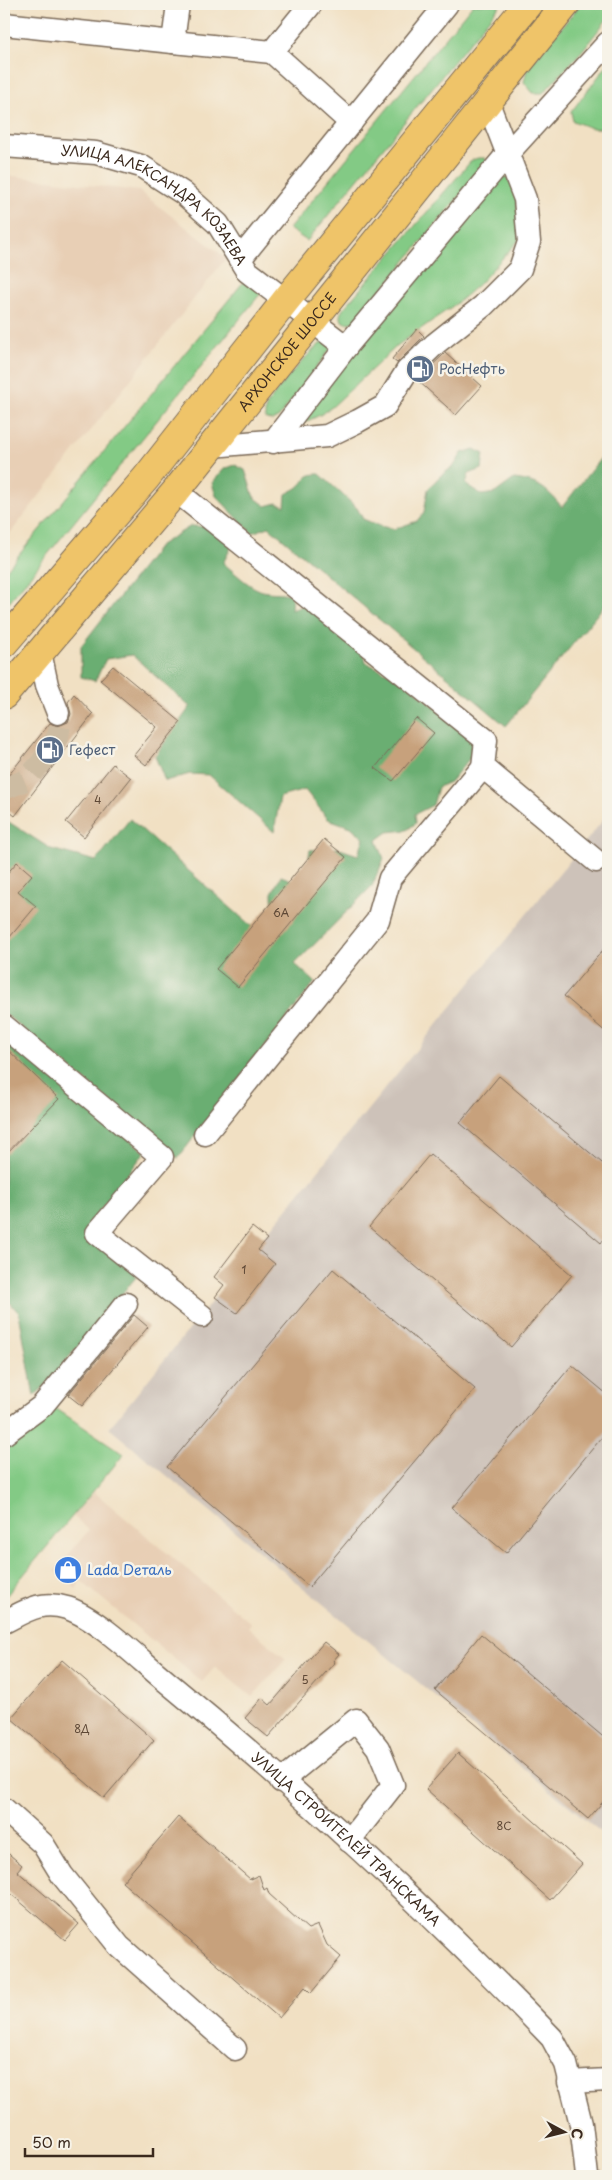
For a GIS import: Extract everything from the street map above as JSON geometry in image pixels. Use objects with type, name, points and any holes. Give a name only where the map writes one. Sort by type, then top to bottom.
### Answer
[{"type":"highway","points":[[4,643],[146,478],[286,300],[528,4]]},
{"type":"highway","name":"АРХОНСКОЕ ШОССЕ","points":[[4,695],[176,491],[566,4]]},
{"type":"street","points":[[173,42],[178,4]]},
{"type":"street","points":[[272,52],[311,4]]},
{"type":"street","points":[[240,259],[448,4]]},
{"type":"street","points":[[4,24],[272,52],[351,123]]},
{"type":"street","points":[[273,442],[346,347],[509,152],[608,43]]},
{"type":"street","points":[[212,446],[327,436],[385,406],[407,372],[435,344],[483,306],[520,269],[529,242],[525,198],[509,152],[488,103]]},
{"type":"street","name":"УЛИЦА АЛЕКСАНДРА КОЗАЕВА","points":[[4,146],[96,153],[141,166],[183,193],[218,224],[247,271],[346,347]]},
{"type":"street","points":[[176,491],[486,740],[483,767],[390,878],[378,920],[205,1134]]},
{"type":"street","points":[[40,652],[47,685],[58,713]]},
{"type":"street","points":[[483,767],[596,862]]},
{"type":"street","points":[[4,1026],[162,1157],[97,1233],[202,1316]]},
{"type":"street","points":[[4,1434],[42,1406],[126,1304]]},
{"type":"street","name":"УЛИЦА СТРОИТЕЛЕЙ ТРАНСКАМА","points":[[4,1622],[37,1605],[66,1608],[88,1617],[189,1700],[349,1840],[552,2038],[566,2064],[580,2124],[587,2176]]},
{"type":"street","points":[[281,1781],[356,1720],[378,1748],[393,1785],[349,1840]]},
{"type":"street","points":[[4,1809],[42,1844],[62,1875],[119,1946],[235,2049]]},
{"type":"street","points":[[569,2082],[608,2080]]},
{"type":"shaded area","points":[[4,175],[139,191],[226,258],[4,541]]},
{"type":"shaded area","points":[[608,814],[608,1838],[109,1428]]},
{"type":"shaded area","points":[[94,1492],[251,1623],[248,1627],[286,1659],[252,1697],[215,1667],[202,1682],[81,1581],[76,1589],[55,1571],[89,1530],[73,1516]]},
{"type":"green space","points":[[473,4],[501,4],[307,241],[289,229]]},
{"type":"green space","points":[[581,4],[608,4],[608,18],[582,51],[543,93],[533,93],[524,82],[527,69]]},
{"type":"green space","points":[[608,64],[608,129],[591,128],[573,121],[571,112]]},
{"type":"green space","points":[[485,158],[487,163],[355,322],[345,323],[342,321],[340,314],[344,308],[472,160]]},
{"type":"green space","points":[[501,177],[507,177],[516,192],[519,240],[479,284],[457,303],[398,345],[332,407],[303,423],[301,421],[302,416]]},
{"type":"green space","points":[[254,269],[270,282],[4,608],[4,573]]},
{"type":"green space","points":[[326,340],[334,344],[279,417],[272,421],[265,418],[266,407],[276,391],[303,360]]},
{"type":"green space","points":[[474,449],[484,454],[482,469],[469,474],[466,484],[482,495],[495,493],[514,479],[523,480],[541,487],[562,507],[608,449],[608,601],[506,726],[269,527],[252,533],[216,496],[212,483],[224,469],[235,465],[245,470],[254,497],[266,506],[277,503],[285,506],[286,494],[297,488],[308,476],[320,474],[357,508],[363,519],[394,529],[417,521],[424,512],[428,489],[440,476],[454,466],[462,453]]},
{"type":"green space","points":[[191,526],[210,527],[234,542],[223,563],[238,576],[249,585],[261,591],[292,595],[291,610],[304,605],[363,646],[366,663],[402,679],[480,746],[450,782],[438,787],[433,805],[415,814],[416,823],[407,830],[388,832],[377,840],[384,859],[372,886],[295,964],[315,982],[178,1158],[4,1013],[4,819],[51,849],[96,861],[130,819],[266,939],[273,920],[272,893],[281,876],[299,883],[305,878],[310,850],[337,848],[358,855],[364,838],[351,827],[328,819],[305,790],[280,797],[274,832],[209,775],[190,774],[165,781],[155,756],[190,707],[132,655],[106,659],[95,681],[81,677],[81,646],[160,545]]},
{"type":"green space","points":[[4,1035],[145,1152],[91,1222],[89,1236],[137,1276],[44,1387],[34,1396],[19,1313],[4,1296]]},
{"type":"green space","points":[[52,1409],[58,1410],[124,1454],[6,1596],[4,1607],[4,1444]]},
{"type":"building","points":[[417,329],[424,336],[397,363],[392,359]]},
{"type":"building","points":[[445,353],[482,386],[456,415],[417,380]]},
{"type":"building","points":[[113,666],[181,722],[146,765],[134,755],[157,727],[100,680]]},
{"type":"building","points":[[74,694],[93,714],[15,816],[4,807],[4,781],[50,723],[57,726],[68,722],[71,714],[68,702]]},
{"type":"building","points":[[416,718],[434,733],[393,781],[375,768]]},
{"type":"building","points":[[113,764],[131,778],[84,837],[66,822]]},
{"type":"building","points":[[324,839],[346,857],[238,987],[216,969]]},
{"type":"building","points":[[17,862],[32,875],[18,891],[36,906],[4,944],[4,877]]},
{"type":"building","points":[[608,944],[608,1034],[564,996]]},
{"type":"building","points":[[4,1046],[59,1099],[4,1156]]},
{"type":"building","points":[[499,1076],[608,1168],[608,1234],[601,1243],[460,1123]]},
{"type":"building","points":[[430,1154],[572,1275],[511,1347],[369,1227]]},
{"type":"building","points":[[252,1227],[267,1239],[258,1250],[275,1264],[237,1313],[215,1297],[224,1285],[214,1277]]},
{"type":"building","points":[[333,1269],[475,1389],[309,1587],[167,1467]]},
{"type":"building","points":[[134,1315],[148,1327],[82,1406],[68,1395]]},
{"type":"building","points":[[572,1365],[608,1395],[608,1430],[506,1553],[452,1508]]},
{"type":"building","points":[[481,1634],[608,1741],[608,1796],[588,1819],[435,1690]]},
{"type":"building","points":[[324,1642],[339,1654],[333,1661],[335,1662],[268,1737],[245,1718],[262,1698],[270,1705]]},
{"type":"building","points":[[62,1660],[154,1740],[104,1798],[11,1718]]},
{"type":"building","points":[[458,1753],[582,1864],[550,1900],[426,1789]]},
{"type":"building","points":[[178,1817],[250,1879],[259,1875],[264,1890],[267,1888],[269,1894],[308,1929],[318,1925],[327,1945],[341,1957],[311,1993],[305,1987],[279,2018],[122,1882]]},
{"type":"building","points":[[4,1850],[22,1865],[17,1871],[79,1924],[65,1940],[4,1888]]},
{"type":"tunnel","points":[[4,789],[26,780],[41,763],[58,736],[60,725],[58,713]]},
{"type":"place","name":"РосНефть","points":[[420,369]]},
{"type":"place","name":"Гефест","points":[[50,750]]},
{"type":"place","name":"Lada Dеталь","points":[[68,1570]]}]
